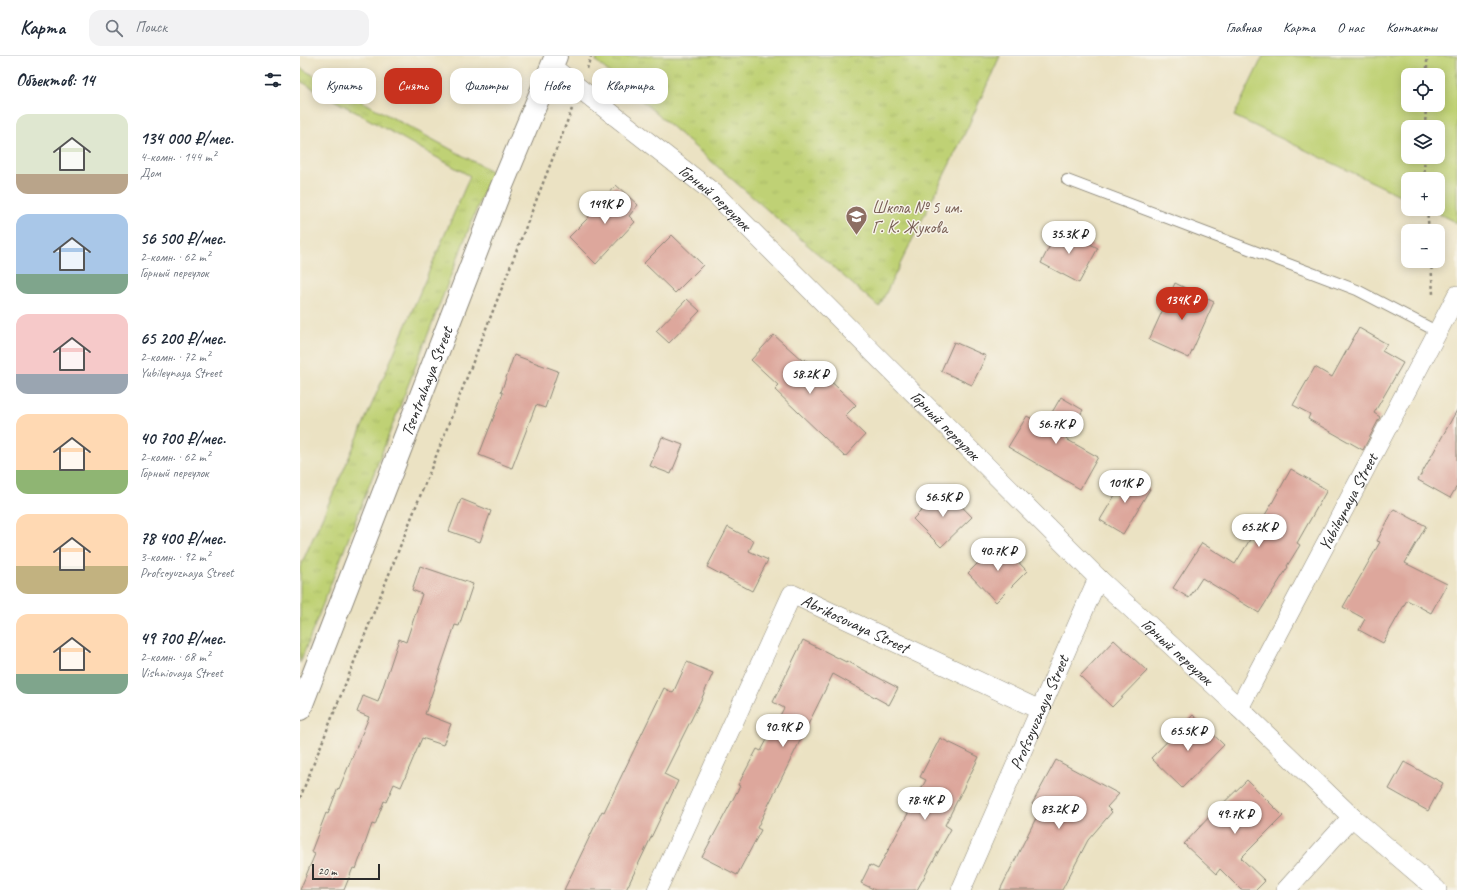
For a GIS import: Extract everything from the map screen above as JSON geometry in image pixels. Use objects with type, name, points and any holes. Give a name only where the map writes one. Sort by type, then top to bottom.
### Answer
[{"type":"street","name":"Tsentralnaya Street","points":[[300,709],[501,188],[554,61]]},
{"type":"street","name":"Горный переулок","points":[[584,91],[715,194],[1098,578],[1239,708],[1352,817],[1437,890]]},
{"type":"street","name":"Yubileynaya Street","points":[[1239,708],[1457,295]]},
{"type":"street","name":"Profsoyuznaya Street","points":[[960,890],[1098,578]]},
{"type":"street","name":"Abrikosovaya Street","points":[[657,890],[792,594],[1040,710]]},
{"type":"street","points":[[1286,890],[1352,817]]},
{"type":"lane","points":[[1067,180],[1357,290],[1438,332]]},
{"type":"path","points":[[584,77],[592,56]]},
{"type":"path","points":[[1427,56],[1427,68]]},
{"type":"path","points":[[300,798],[574,104]]},
{"type":"green space","name":"Школа № 5 им. Г. К. Жукова","points":[[598,56],[1000,56],[967,129],[879,307],[645,104],[668,104],[668,68],[604,68],[596,61]]},
{"type":"green space","points":[[1263,56],[1457,56],[1457,223],[1443,216],[1445,216],[1445,172],[1401,172],[1401,196],[1234,116]]},
{"type":"green space","points":[[300,68],[312,74],[312,88],[300,81]]},
{"type":"green space","points":[[341,104],[367,104],[495,173],[486,185],[300,663],[300,567],[344,469],[470,176]]},
{"type":"building","points":[[616,185],[638,205],[629,216],[635,222],[596,264],[569,237],[590,216],[588,215]]},
{"type":"building","points":[[1059,228],[1098,248],[1079,283],[1041,263]]},
{"type":"building","points":[[672,235],[703,265],[675,293],[644,263]]},
{"type":"building","points":[[1175,283],[1214,302],[1189,358],[1149,340]]},
{"type":"building","points":[[687,299],[700,311],[669,343],[656,331]]},
{"type":"building","points":[[1359,328],[1387,344],[1382,351],[1403,363],[1374,413],[1380,417],[1363,450],[1308,419],[1310,414],[1293,405],[1315,367],[1332,377]]},
{"type":"building","points":[[774,335],[803,361],[805,359],[822,376],[823,374],[856,405],[845,416],[865,435],[845,457],[775,390],[779,386],[751,360]]},
{"type":"building","points":[[954,342],[986,356],[972,385],[941,371]]},
{"type":"building","points":[[514,355],[558,371],[545,408],[536,405],[512,468],[479,455],[503,393],[501,392]]},
{"type":"building","points":[[1061,397],[1083,410],[1066,439],[1098,457],[1080,489],[1008,447],[1027,416],[1044,426]]},
{"type":"building","points":[[1457,410],[1457,486],[1450,498],[1418,480]]},
{"type":"building","points":[[662,437],[683,445],[671,474],[650,466]]},
{"type":"building","points":[[1291,469],[1327,490],[1297,543],[1300,545],[1287,566],[1288,567],[1259,613],[1202,578],[1189,598],[1173,588],[1202,543],[1235,564]]},
{"type":"building","points":[[1127,475],[1150,489],[1123,534],[1100,520]]},
{"type":"building","points":[[944,488],[972,517],[941,547],[913,519]]},
{"type":"building","points":[[461,499],[491,511],[480,542],[449,531]]},
{"type":"building","points":[[1394,509],[1426,526],[1405,563],[1447,584],[1431,613],[1407,600],[1383,643],[1359,630],[1365,619],[1343,607],[1380,542],[1377,541]]},
{"type":"building","points":[[728,527],[754,541],[749,551],[768,560],[752,591],[707,567]]},
{"type":"building","points":[[999,542],[1027,571],[996,602],[968,573]]},
{"type":"building","points":[[420,566],[473,584],[459,626],[455,625],[425,714],[451,724],[443,745],[422,738],[401,787],[394,784],[386,802],[384,801],[375,825],[372,824],[356,869],[353,868],[344,890],[300,890],[315,854],[311,852],[326,813],[328,814],[369,717],[357,712],[363,696],[378,702],[399,639],[406,642],[422,594],[412,590]]},
{"type":"building","points":[[803,640],[898,688],[889,705],[833,674],[757,828],[761,830],[737,875],[702,857],[740,786],[738,785],[757,749],[761,751],[784,708],[773,702]]},
{"type":"building","points":[[1114,640],[1147,671],[1112,707],[1080,676]]},
{"type":"building","points":[[687,662],[713,673],[664,774],[678,781],[626,890],[564,890],[602,811],[604,812],[664,688],[673,693]]},
{"type":"building","points":[[1193,715],[1224,745],[1182,788],[1151,758]]},
{"type":"building","points":[[940,738],[979,757],[945,825],[951,829],[917,890],[875,890],[861,883],[870,865],[878,869],[926,780],[920,777]]},
{"type":"building","points":[[1056,760],[1119,794],[1107,807],[1112,812],[1088,840],[1062,890],[1000,890],[1041,808],[1032,804]]},
{"type":"building","points":[[1404,762],[1443,783],[1428,811],[1389,789]]},
{"type":"building","points":[[1247,780],[1283,816],[1241,858],[1265,881],[1256,890],[1241,890],[1220,869],[1216,874],[1184,844]]},
{"type":"place","name":"Школа № 5 им. Г. К. Жукова","points":[[856,236]]}]
